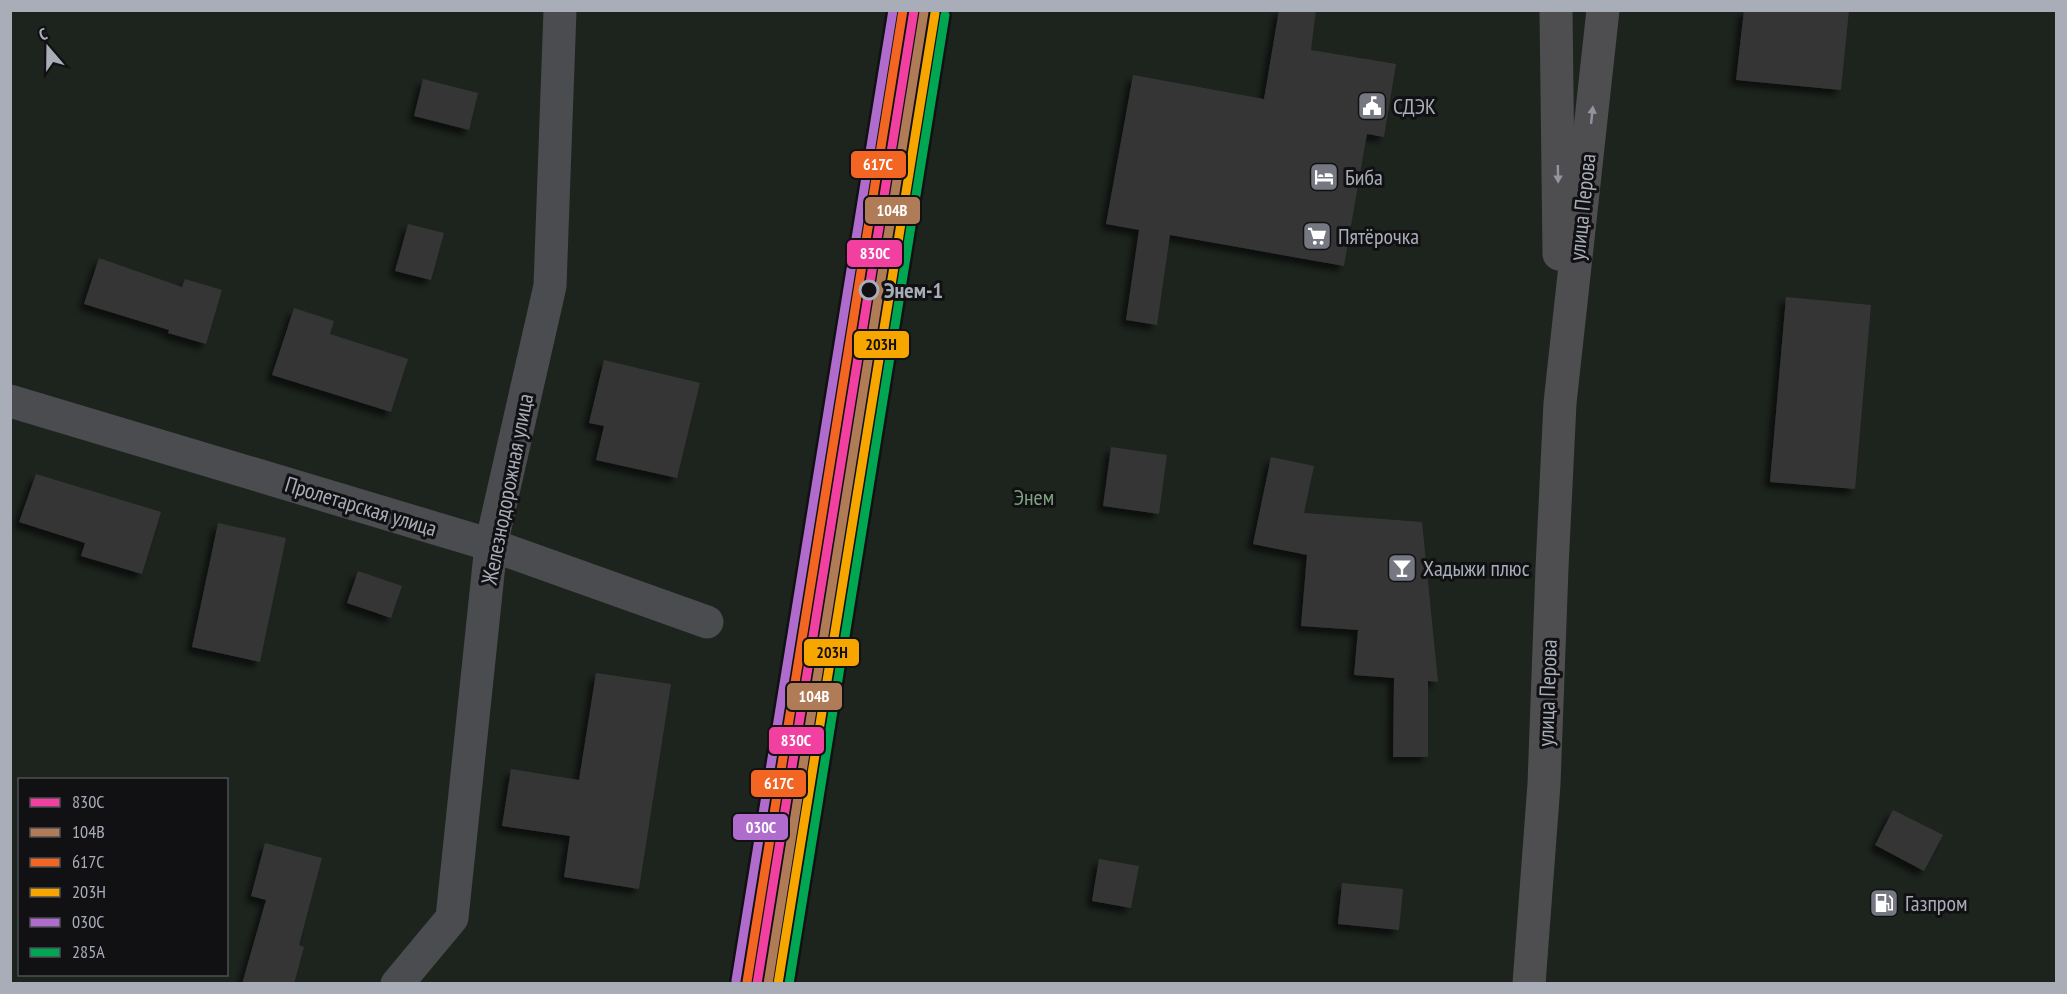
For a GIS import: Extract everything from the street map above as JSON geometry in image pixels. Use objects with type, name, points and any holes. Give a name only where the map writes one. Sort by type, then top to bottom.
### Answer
[{"type":"highway","name":"улица Перова","points":[[1529,984],[1544,784],[1560,403],[1556,10]]},
{"type":"highway","name":"улица Перова","points":[[1560,403],[1603,10]]},
{"type":"street","name":"Железнодорожная улица","points":[[396,984],[452,918],[490,545],[550,286],[560,10]]},
{"type":"street","name":"Пролетарская улица","points":[[10,401],[490,545],[707,622]]},
{"type":"green space","name":"Энем","points":[[10,11],[2056,11],[2056,983],[11,983]]},
{"type":"building","points":[[1279,10],[1316,10],[1311,50],[1396,64],[1384,137],[1367,134],[1344,266],[1170,235],[1157,325],[1126,320],[1139,230],[1106,224],[1133,75],[1264,99]]},
{"type":"building","points":[[1744,10],[1849,10],[1841,90],[1736,80]]},
{"type":"building","points":[[423,79],[478,93],[469,130],[414,116]]},
{"type":"building","points":[[408,224],[444,233],[431,280],[395,271]]},
{"type":"building","points":[[99,258],[182,287],[185,279],[222,290],[206,344],[84,304]]},
{"type":"building","points":[[1786,297],[1871,305],[1855,489],[1770,482]]},
{"type":"building","points":[[294,308],[334,321],[330,334],[408,359],[391,412],[272,375]]},
{"type":"building","points":[[604,360],[700,383],[677,478],[596,460],[604,426],[589,423]]},
{"type":"building","points":[[1111,447],[1167,455],[1159,514],[1103,506]]},
{"type":"building","points":[[1271,457],[1314,466],[1304,513],[1422,522],[1438,682],[1428,681],[1428,757],[1393,757],[1394,678],[1354,675],[1358,630],[1301,626],[1307,555],[1253,544]]},
{"type":"building","points":[[36,474],[161,512],[142,574],[81,556],[85,543],[19,522]]},
{"type":"building","points":[[218,523],[286,538],[260,662],[192,647]]},
{"type":"building","points":[[358,571],[402,586],[391,618],[347,603]]},
{"type":"building","points":[[596,673],[671,684],[639,889],[564,877],[570,836],[502,826],[511,769],[579,780]]},
{"type":"building","points":[[1893,810],[1943,835],[1924,871],[1875,845]]},
{"type":"building","points":[[265,843],[322,858],[299,945],[304,947],[294,984],[242,984],[266,900],[251,896]]},
{"type":"building","points":[[1099,859],[1139,866],[1131,908],[1092,901]]},
{"type":"building","points":[[1342,883],[1403,889],[1399,930],[1338,924]]},
{"type":"transit line","name":"030C","points":[[736,981],[893,10]]},
{"type":"transit line","name":"617C","points":[[747,982],[903,10]]},
{"type":"transit line","name":"830С","points":[[757,984],[914,10]]},
{"type":"transit line","name":"104В","points":[[768,984],[924,12]]},
{"type":"transit line","name":"203Н","points":[[778,984],[935,13]]},
{"type":"transit line","name":"285А","points":[[789,984],[945,15]]},
{"type":"place","name":"СДЭК","points":[[1372,106]]},
{"type":"place","name":"Биба","points":[[1324,177]]},
{"type":"place","name":"Пятёрочка","points":[[1317,236]]},
{"type":"place","name":"Энем-1","points":[[869,290]]},
{"type":"place","name":"Хадыжи плюс","points":[[1402,568]]},
{"type":"place","name":"Газпром","points":[[1884,903]]}]
